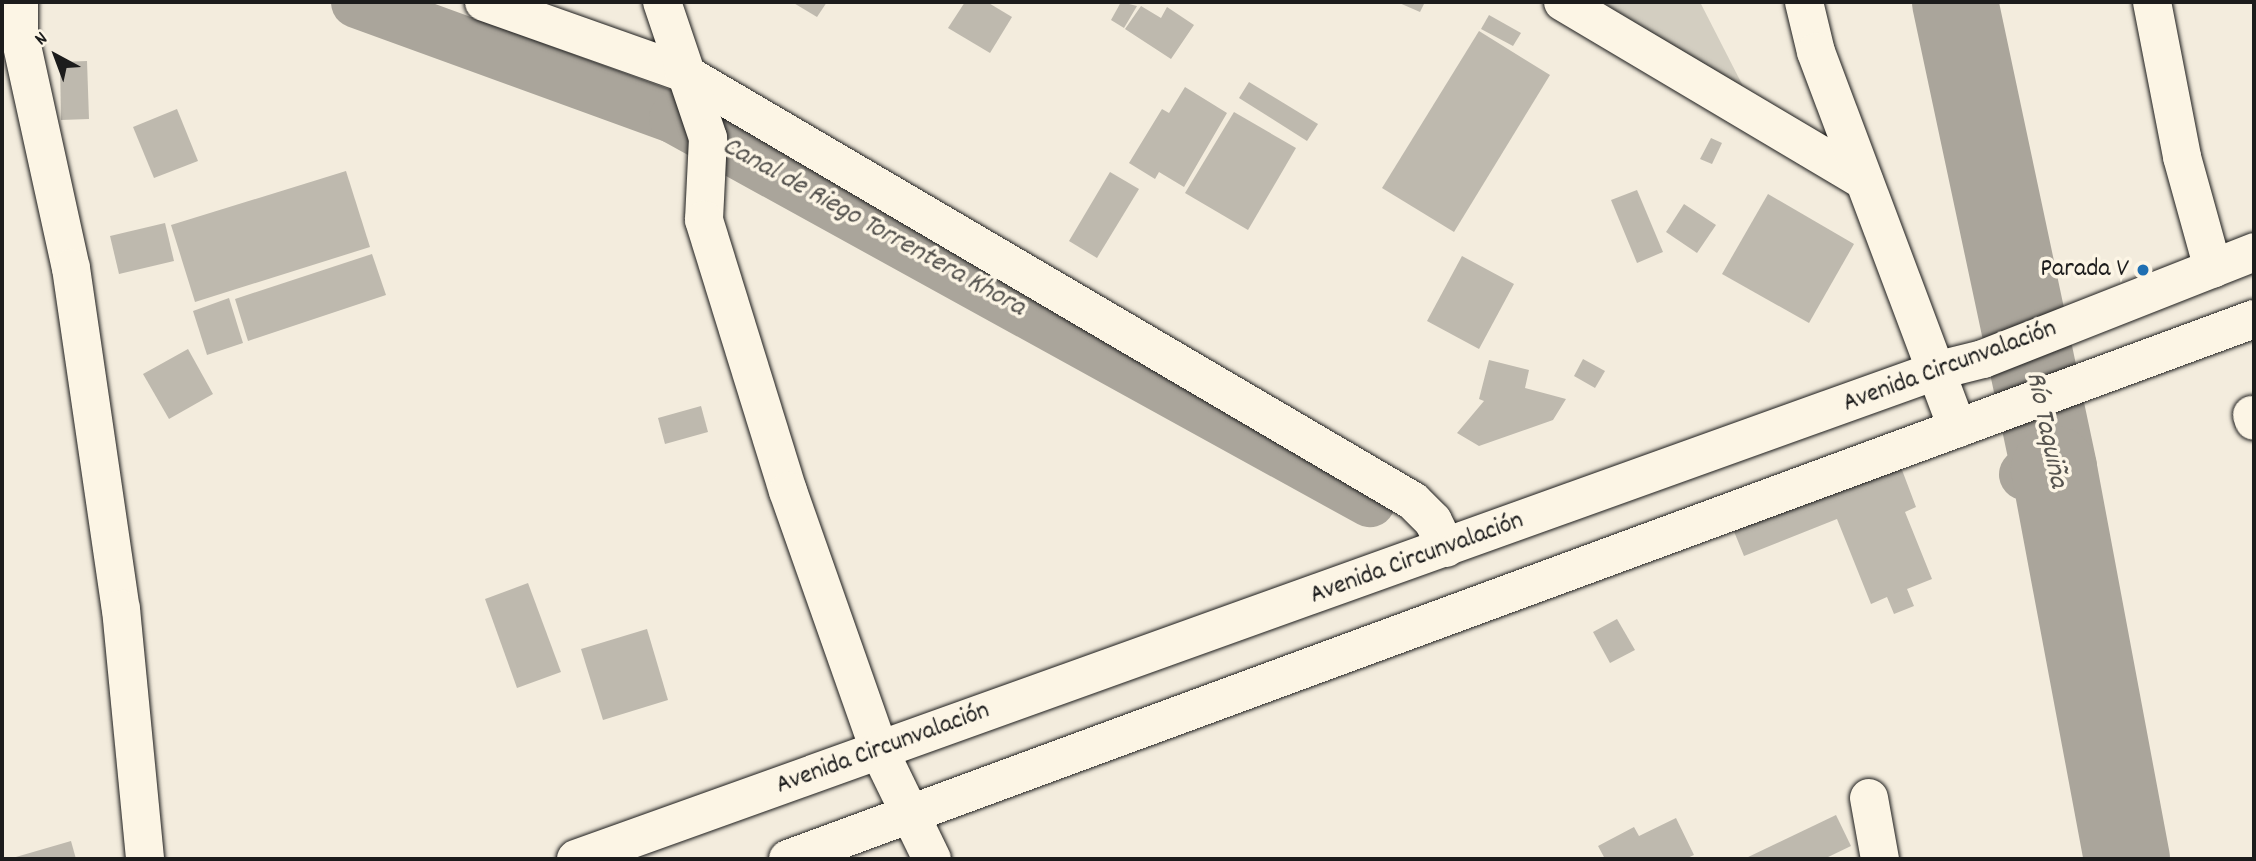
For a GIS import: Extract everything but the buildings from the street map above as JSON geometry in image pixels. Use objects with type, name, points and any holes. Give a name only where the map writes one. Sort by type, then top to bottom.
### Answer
[{"type":"street","points":[[19,2],[19,32],[71,268],[85,363],[121,609],[145,859]]},
{"type":"street","points":[[484,2],[684,73],[1413,501],[1433,521],[1446,548]]},
{"type":"street","points":[[662,2],[708,138],[704,219],[788,491],[879,750],[932,859]]},
{"type":"street","points":[[1563,2],[1864,181]]},
{"type":"street","points":[[1804,2],[1816,52],[1957,428]]},
{"type":"street","points":[[2152,2],[2182,157],[2213,269]]},
{"type":"street","name":"Avenida Circunvalación","points":[[576,859],[1936,371],[1983,359],[2123,306],[2254,252]]},
{"type":"street","points":[[2123,306],[2142,364]]},
{"type":"street","points":[[788,859],[1957,428],[2142,364],[2254,319]]},
{"type":"street","points":[[1869,798],[1881,859]]},
{"type":"shaded area","points":[[1602,2],[1700,2],[1746,92]]},
{"type":"waterway","name":"Canal de Riego Torrentera Khora","points":[[356,2],[674,118],[1369,501]]},
{"type":"waterway","name":"Río Taquiña","points":[[1955,2],[2054,469],[2127,859]]},
{"type":"waterway","points":[[2024,474],[2054,469]]},
{"type":"place","name":"Parada V","points":[[2143,270]]}]
